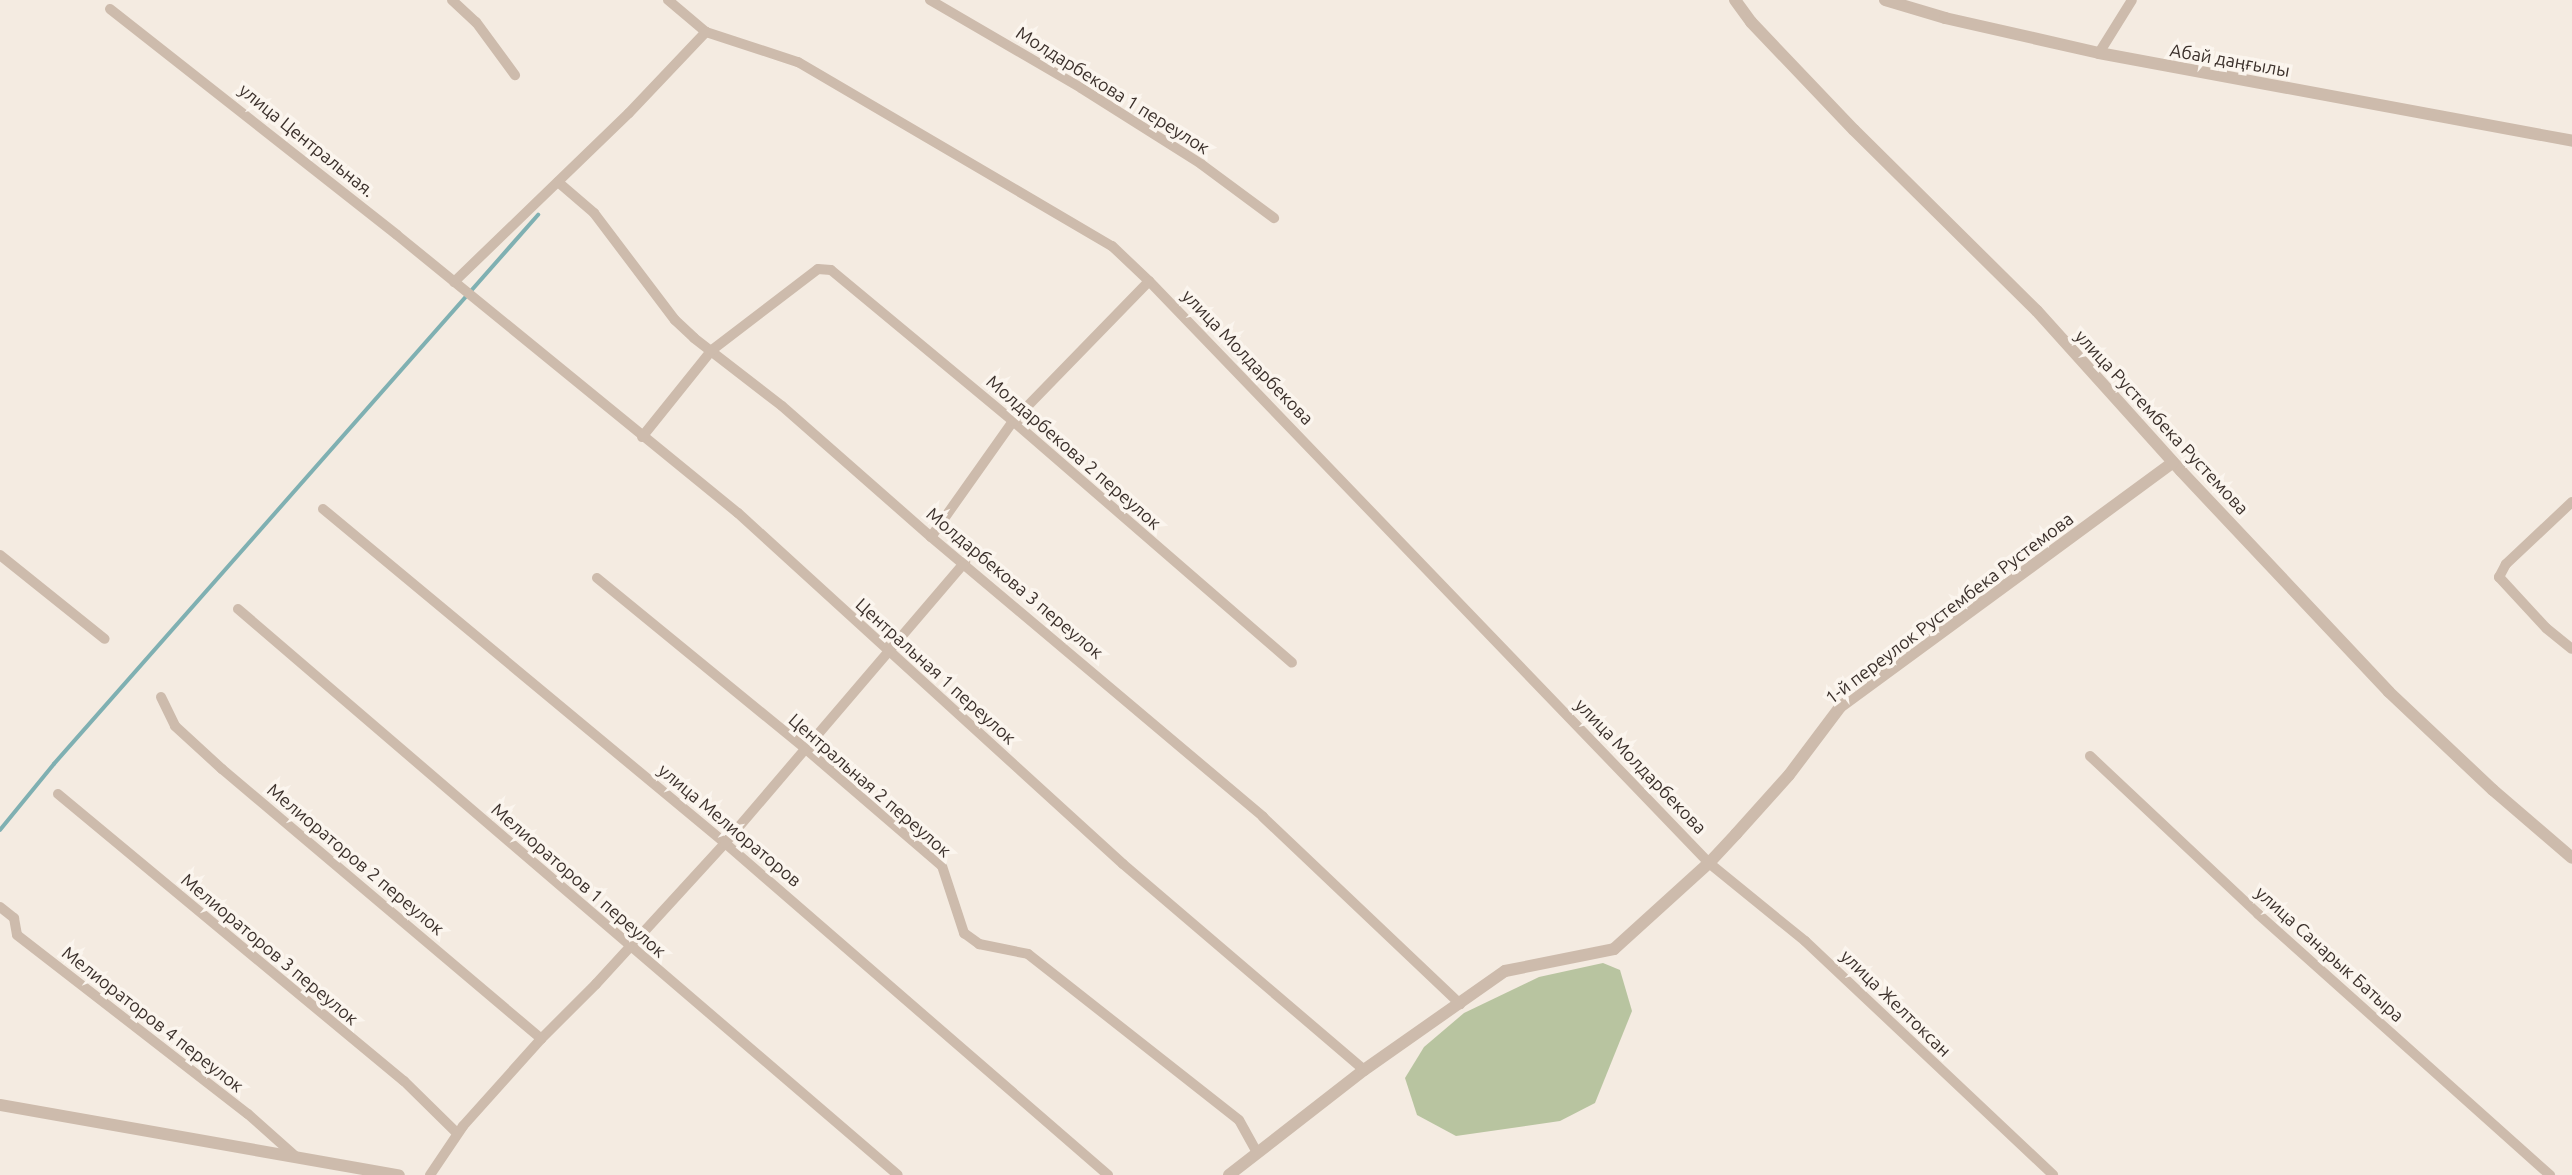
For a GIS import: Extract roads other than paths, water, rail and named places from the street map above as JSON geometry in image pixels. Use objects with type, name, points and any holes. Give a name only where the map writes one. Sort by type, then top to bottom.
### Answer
[{"type":"street","points":[[452,0],[476,22],[515,75]]},
{"type":"street","name":"улица Молдарбекова","points":[[668,0],[706,32],[798,62],[956,152],[1112,246],[1149,281],[1709,863]]},
{"type":"street","name":"Молдарбекова 1 переулок","points":[[930,0],[1092,95],[1201,164],[1274,218]]},
{"type":"street","name":"улица Рустембека Рустемова","points":[[1735,0],[1751,22],[1854,130],[2037,311],[2173,462],[2389,692],[2493,790],[2572,858]]},
{"type":"street","name":"Абай даңғылы","points":[[1885,0],[1944,18],[2099,53],[2572,141]]},
{"type":"street","points":[[2099,53],[2132,0]]},
{"type":"street","name":"улица Центральная.","points":[[110,9],[479,304]]},
{"type":"street","points":[[454,282],[558,182],[706,32]]},
{"type":"street","name":"Молдарбекова 3 переулок","points":[[558,182],[594,213],[675,320],[782,406],[931,537],[965,562],[1263,817],[1460,1004]]},
{"type":"street","name":"Молдарбекова 2 переулок","points":[[712,350],[818,269],[831,270],[1013,421],[1292,663]]},
{"type":"street","points":[[931,537],[1013,421],[1149,281]]},
{"type":"street","name":"Центральная 1 переулок","points":[[479,304],[738,513],[888,653],[1123,864],[1364,1070]]},
{"type":"street","points":[[642,437],[712,350]]},
{"type":"street","name":"1-й переулок Рустембека Рустемова","points":[[1229,1175],[1364,1070],[1504,971],[1614,949],[1709,863],[1789,775],[1840,707],[2173,462]]},
{"type":"street","points":[[2572,502],[2507,564],[2499,577],[2546,628],[2572,649]]},
{"type":"street","name":"улица Мелиораторов","points":[[323,509],[725,843],[1108,1175]]},
{"type":"street","points":[[0,555],[104,639]]},
{"type":"street","points":[[430,1175],[457,1133],[541,1039],[596,984],[725,843],[965,562]]},
{"type":"street","name":"Центральная 2 переулок","points":[[597,578],[807,750],[942,866],[964,933],[979,944],[1028,954],[1239,1120],[1257,1153]]},
{"type":"street","name":"Мелиораторов 1 переулок","points":[[237,610],[898,1175]]},
{"type":"street","name":"Мелиораторов 2 переулок","points":[[161,697],[175,726],[222,769],[541,1039]]},
{"type":"street","name":"улица Санарык Батыра","points":[[2090,756],[2258,914],[2550,1175]]},
{"type":"street","name":"Мелиораторов 3 переулок","points":[[58,794],[404,1081],[457,1133]]},
{"type":"street","name":"улица Желтоксан","points":[[1709,863],[1805,941],[2053,1175]]},
{"type":"street","name":"Мелиораторов 4 переулок","points":[[0,907],[14,918],[17,935],[248,1114],[294,1155]]},
{"type":"street","points":[[0,1105],[399,1175]]},
{"type":"waterway","points":[[0,830],[54,764],[538,215]]}]
